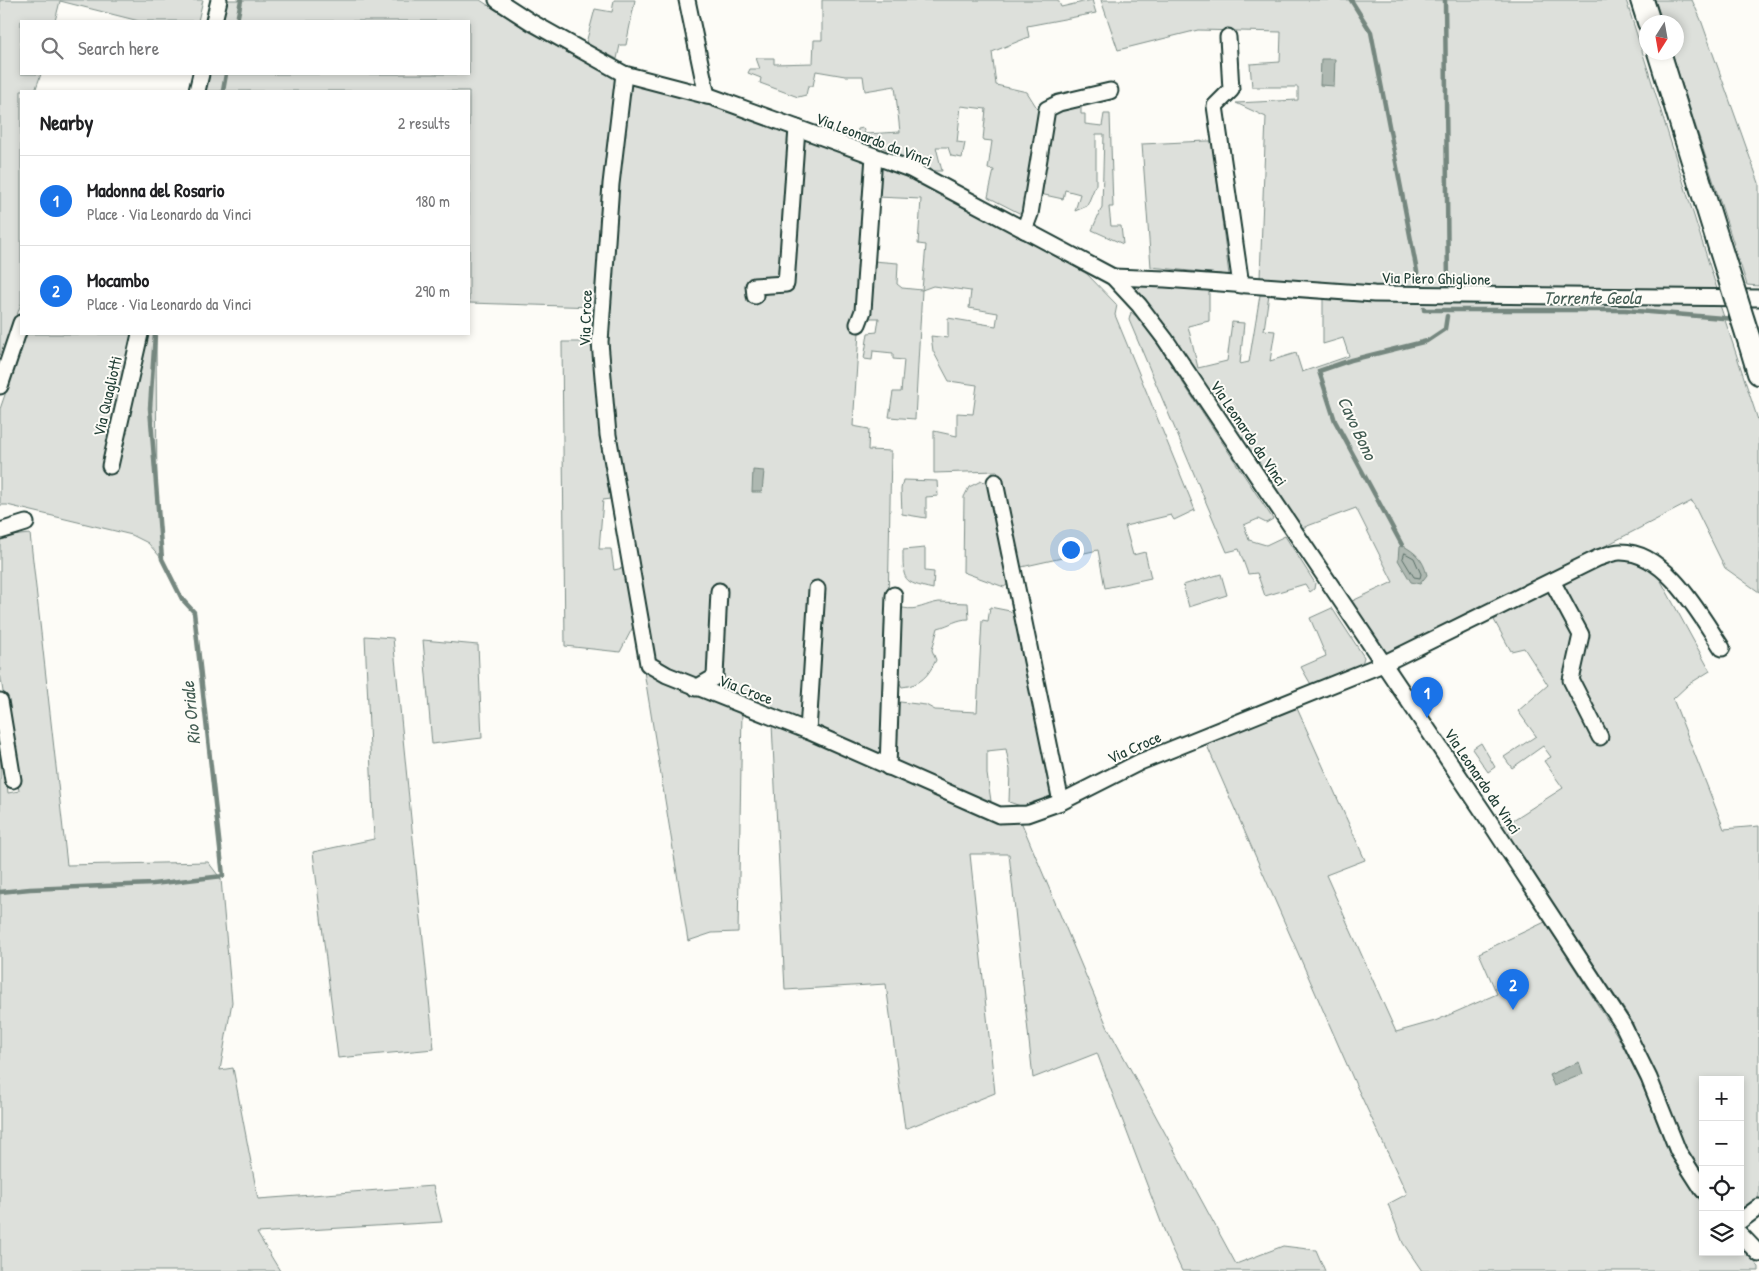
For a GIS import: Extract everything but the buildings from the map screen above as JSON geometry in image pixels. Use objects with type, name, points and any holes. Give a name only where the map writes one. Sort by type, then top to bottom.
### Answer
[{"type":"highway","points":[[1642,0],[1647,15]]},
{"type":"highway","points":[[1661,60],[1759,373]]},
{"type":"street","points":[[214,20],[219,0]]},
{"type":"street","name":"Via Leonardo da Vinci","points":[[497,0],[531,22],[624,74],[707,96],[910,169],[1112,277],[1140,305],[1165,339],[1520,867],[1623,1025],[1649,1078],[1678,1151],[1699,1184]]},
{"type":"street","points":[[687,0],[707,96]]},
{"type":"street","points":[[1228,37],[1231,90],[1215,106],[1241,285]]},
{"type":"street","name":"Via Croce","points":[[624,74],[611,184],[600,342],[608,435],[648,664],[666,675],[808,731],[999,815],[1027,814],[1061,802],[1140,762],[1383,664],[1598,558],[1619,552],[1638,555],[1661,567],[1686,594],[1722,648]]},
{"type":"street","points":[[197,90],[201,75]]},
{"type":"street","points":[[1024,230],[1030,214],[1047,109],[1059,103],[1110,91]]},
{"type":"street","points":[[755,296],[754,286],[786,284],[797,128]]},
{"type":"street","points":[[858,324],[863,312],[874,156]]},
{"type":"street","name":"Via Piero Ghiglione","points":[[1112,277],[1374,294],[1759,298]]},
{"type":"street","points":[[0,386],[20,326]]},
{"type":"street","name":"Via Quagliotti","points":[[110,466],[140,335]]},
{"type":"street","points":[[996,482],[1061,802]]},
{"type":"street","points":[[0,531],[26,523]]},
{"type":"street","points":[[1552,580],[1581,635],[1571,680],[1600,737]]},
{"type":"street","points":[[808,731],[817,588]]},
{"type":"street","points":[[696,688],[715,677],[719,591]]},
{"type":"street","points":[[888,767],[894,595]]},
{"type":"street","points":[[0,701],[1,718],[13,780]]},
{"type":"street","points":[[1744,1218],[1759,1207]]},
{"type":"street","points":[[1744,1238],[1759,1254]]},
{"type":"shaded area","points":[[0,0],[203,0],[198,20],[135,20],[60,1],[55,20],[20,20],[20,75],[41,75],[35,90],[20,90],[20,306],[0,367]]},
{"type":"shaded area","points":[[226,0],[480,0],[528,31],[618,80],[596,307],[470,303],[470,90],[205,90],[209,75],[470,75],[470,20],[221,20]]},
{"type":"shaded area","points":[[614,0],[635,0],[626,45],[620,45],[617,59],[586,43],[595,9],[612,12]]},
{"type":"shaded area","points":[[822,0],[1058,0],[1061,7],[1092,0],[1096,13],[1027,26],[1029,37],[992,52],[996,85],[1027,92],[1042,116],[1059,106],[1081,102],[1081,114],[1085,114],[1085,124],[1102,126],[1104,114],[1110,114],[1113,207],[1109,207],[1111,226],[1121,226],[1123,244],[1092,230],[1102,207],[1104,134],[1096,134],[1096,184],[1087,206],[1075,211],[1080,194],[1065,190],[1063,199],[1040,194],[1023,215],[988,197],[994,170],[988,169],[992,141],[983,140],[986,109],[961,106],[957,142],[965,143],[962,158],[951,156],[948,147],[936,147],[942,171],[935,171],[857,136],[858,129],[863,128],[865,134],[900,132],[895,86],[865,91],[863,76],[845,76],[816,71],[813,86],[808,86],[806,95],[798,97],[760,83],[761,78],[748,73],[750,69],[760,69],[756,58],[774,58],[774,64],[813,63],[814,40],[822,40]]},
{"type":"shaded area","points":[[1101,0],[1626,0],[1639,41],[1639,60],[1645,60],[1717,289],[1377,287],[1260,278],[1266,117],[1236,103],[1298,100],[1298,87],[1252,87],[1250,64],[1280,62],[1281,32],[1198,30],[1118,50]]},
{"type":"shaded area","points":[[1655,0],[1692,0],[1701,20],[1759,183],[1759,286],[1747,285],[1674,60],[1684,60],[1684,15],[1660,15]]},
{"type":"shaded area","points":[[625,81],[705,102],[870,161],[853,426],[869,429],[868,450],[891,451],[885,762],[666,672],[655,657],[610,435],[601,342]]},
{"type":"shaded area","points":[[1212,141],[1229,275],[1151,267],[1142,144]]},
{"type":"shaded area","points":[[880,164],[934,188],[1087,274],[1117,305],[1115,315],[1195,510],[1174,520],[1171,515],[1125,526],[1133,555],[1145,552],[1151,578],[1105,588],[1098,550],[1017,568],[997,471],[934,473],[934,431],[957,436],[957,413],[973,414],[977,385],[949,381],[933,351],[931,336],[948,338],[948,318],[996,326],[998,313],[969,308],[971,291],[933,286],[922,290],[926,245],[918,244],[921,199],[877,197]]},
{"type":"shaded area","points":[[873,261],[898,263],[897,284],[902,288],[922,290],[915,419],[889,417],[893,392],[901,392],[904,360],[893,359],[893,353],[873,351],[872,360],[864,359],[868,333],[877,332],[879,318],[868,318]]},
{"type":"shaded area","points":[[1145,282],[1209,289],[1209,321],[1188,326],[1198,368],[1227,361],[1232,322],[1244,323],[1240,364],[1249,362],[1260,295],[1269,294],[1264,330],[1275,331],[1270,361],[1296,353],[1302,372],[1349,356],[1343,338],[1323,344],[1323,297],[1719,302],[1759,423],[1759,592],[1725,568],[1692,501],[1520,590],[1466,613],[1385,657],[1350,602],[1393,582],[1356,508],[1302,528],[1137,290]]},
{"type":"shaded area","points":[[1131,312],[1142,321],[1273,519],[1266,523],[1258,519],[1244,525],[1249,540],[1266,545],[1285,536],[1315,583],[1314,589],[1310,592],[1305,584],[1265,596],[1257,573],[1248,574],[1239,549],[1227,552],[1129,320]]},
{"type":"shaded area","points":[[26,335],[132,335],[101,467],[117,472],[146,335],[156,335],[157,500],[162,559],[148,543],[132,535],[7,505],[0,505],[0,409]]},
{"type":"shaded area","points":[[562,342],[595,342],[610,499],[603,500],[599,549],[611,549],[614,570],[627,567],[635,623],[620,652],[565,646]]},
{"type":"shaded area","points":[[903,480],[937,481],[938,496],[926,497],[926,518],[902,514],[901,489]]},
{"type":"shaded area","points":[[981,481],[988,483],[1011,582],[1004,587],[963,572],[964,497],[969,487]]},
{"type":"shaded area","points":[[30,534],[67,865],[208,862],[221,879],[232,1002],[220,1070],[233,1068],[258,1199],[433,1186],[442,1222],[257,1233],[280,1271],[0,1271],[0,724],[8,793],[19,791],[0,673],[0,537]]},
{"type":"shaded area","points":[[925,548],[925,571],[934,572],[933,589],[910,582],[904,574],[903,550]]},
{"type":"shaded area","points":[[1619,555],[1655,570],[1710,671],[1689,684],[1673,699],[1724,829],[1759,826],[1759,1197],[1744,1207],[1744,1076],[1699,1076],[1699,1167],[1671,1119],[1632,1021],[1502,827],[1563,788],[1544,761],[1551,757],[1543,746],[1512,768],[1504,757],[1536,736],[1518,711],[1548,685],[1524,648],[1511,651],[1494,620],[1546,590]]},
{"type":"shaded area","points":[[1221,574],[1227,595],[1189,607],[1183,585]]},
{"type":"shaded area","points":[[939,602],[968,603],[969,619],[938,628],[932,650],[936,660],[930,671],[919,682],[902,687],[898,680],[898,612],[903,608],[917,608]]},
{"type":"shaded area","points":[[990,607],[1010,611],[1017,616],[1056,798],[1026,808],[1009,802],[1010,770],[1006,749],[987,751],[987,774],[991,801],[981,800],[892,760],[895,709],[900,702],[926,705],[935,710],[977,712],[982,620],[988,621]]},
{"type":"shaded area","points":[[1332,608],[1364,657],[1361,668],[1313,688],[1301,667],[1326,656],[1310,618]]},
{"type":"shaded area","points":[[365,636],[393,638],[434,1049],[338,1058],[313,852],[374,839]]},
{"type":"shaded area","points":[[423,640],[478,645],[482,738],[432,744]]},
{"type":"shaded area","points":[[643,665],[742,711],[738,932],[712,933],[688,941]]},
{"type":"shaded area","points":[[1296,706],[1365,860],[1326,875],[1396,1032],[1435,1021],[1497,994],[1479,953],[1545,922],[1617,1035],[1641,1082],[1669,1153],[1699,1199],[1699,1256],[1744,1256],[1744,1250],[1759,1267],[1759,1271],[1422,1271],[1403,1243],[1388,1204],[1407,1194],[1355,1083],[1205,741]]},
{"type":"shaded area","points":[[772,724],[903,780],[1020,819],[1107,1026],[1236,1264],[1283,1246],[1316,1250],[1325,1271],[1182,1271],[1169,1243],[1097,1053],[1033,1078],[1009,854],[970,854],[995,1093],[905,1129],[886,984],[785,990]]},
{"type":"shaded area","points":[[1481,743],[1495,767],[1488,772],[1472,749]]},
{"type":"water","points":[[1321,59],[1335,59],[1334,86],[1320,85]]},
{"type":"water","points":[[753,470],[764,471],[762,492],[752,492]]},
{"type":"water","points":[[1402,545],[1415,554],[1423,565],[1427,575],[1420,584],[1411,582],[1398,560],[1399,547]]},
{"type":"water","points":[[1579,1062],[1583,1074],[1554,1086],[1549,1075]]},
{"type":"waterway","name":"Rio Oriale","points":[[237,20],[241,0]]},
{"type":"waterway","name":"Torrente Geola","points":[[1351,0],[1371,32],[1419,282]]},
{"type":"waterway","name":"Cavo Bono","points":[[1445,0],[1448,289]]},
{"type":"waterway","name":"Rio Oriale","points":[[223,90],[226,75]]},
{"type":"waterway","name":"Torrente Geola","points":[[1424,308],[1424,310],[1625,310],[1735,319]]},
{"type":"waterway","name":"Cavo Bono","points":[[1402,545],[1335,421],[1319,371],[1351,360],[1427,341],[1445,329],[1447,316]]},
{"type":"waterway","name":"Rio Oriale","points":[[0,892],[153,884],[223,876],[194,612],[182,599],[162,559],[150,408],[155,335]]},
{"type":"place","name":"Madonna del Rosario","points":[[1427,718]]},
{"type":"place","name":"Mocambo","points":[[1513,1010]]}]
